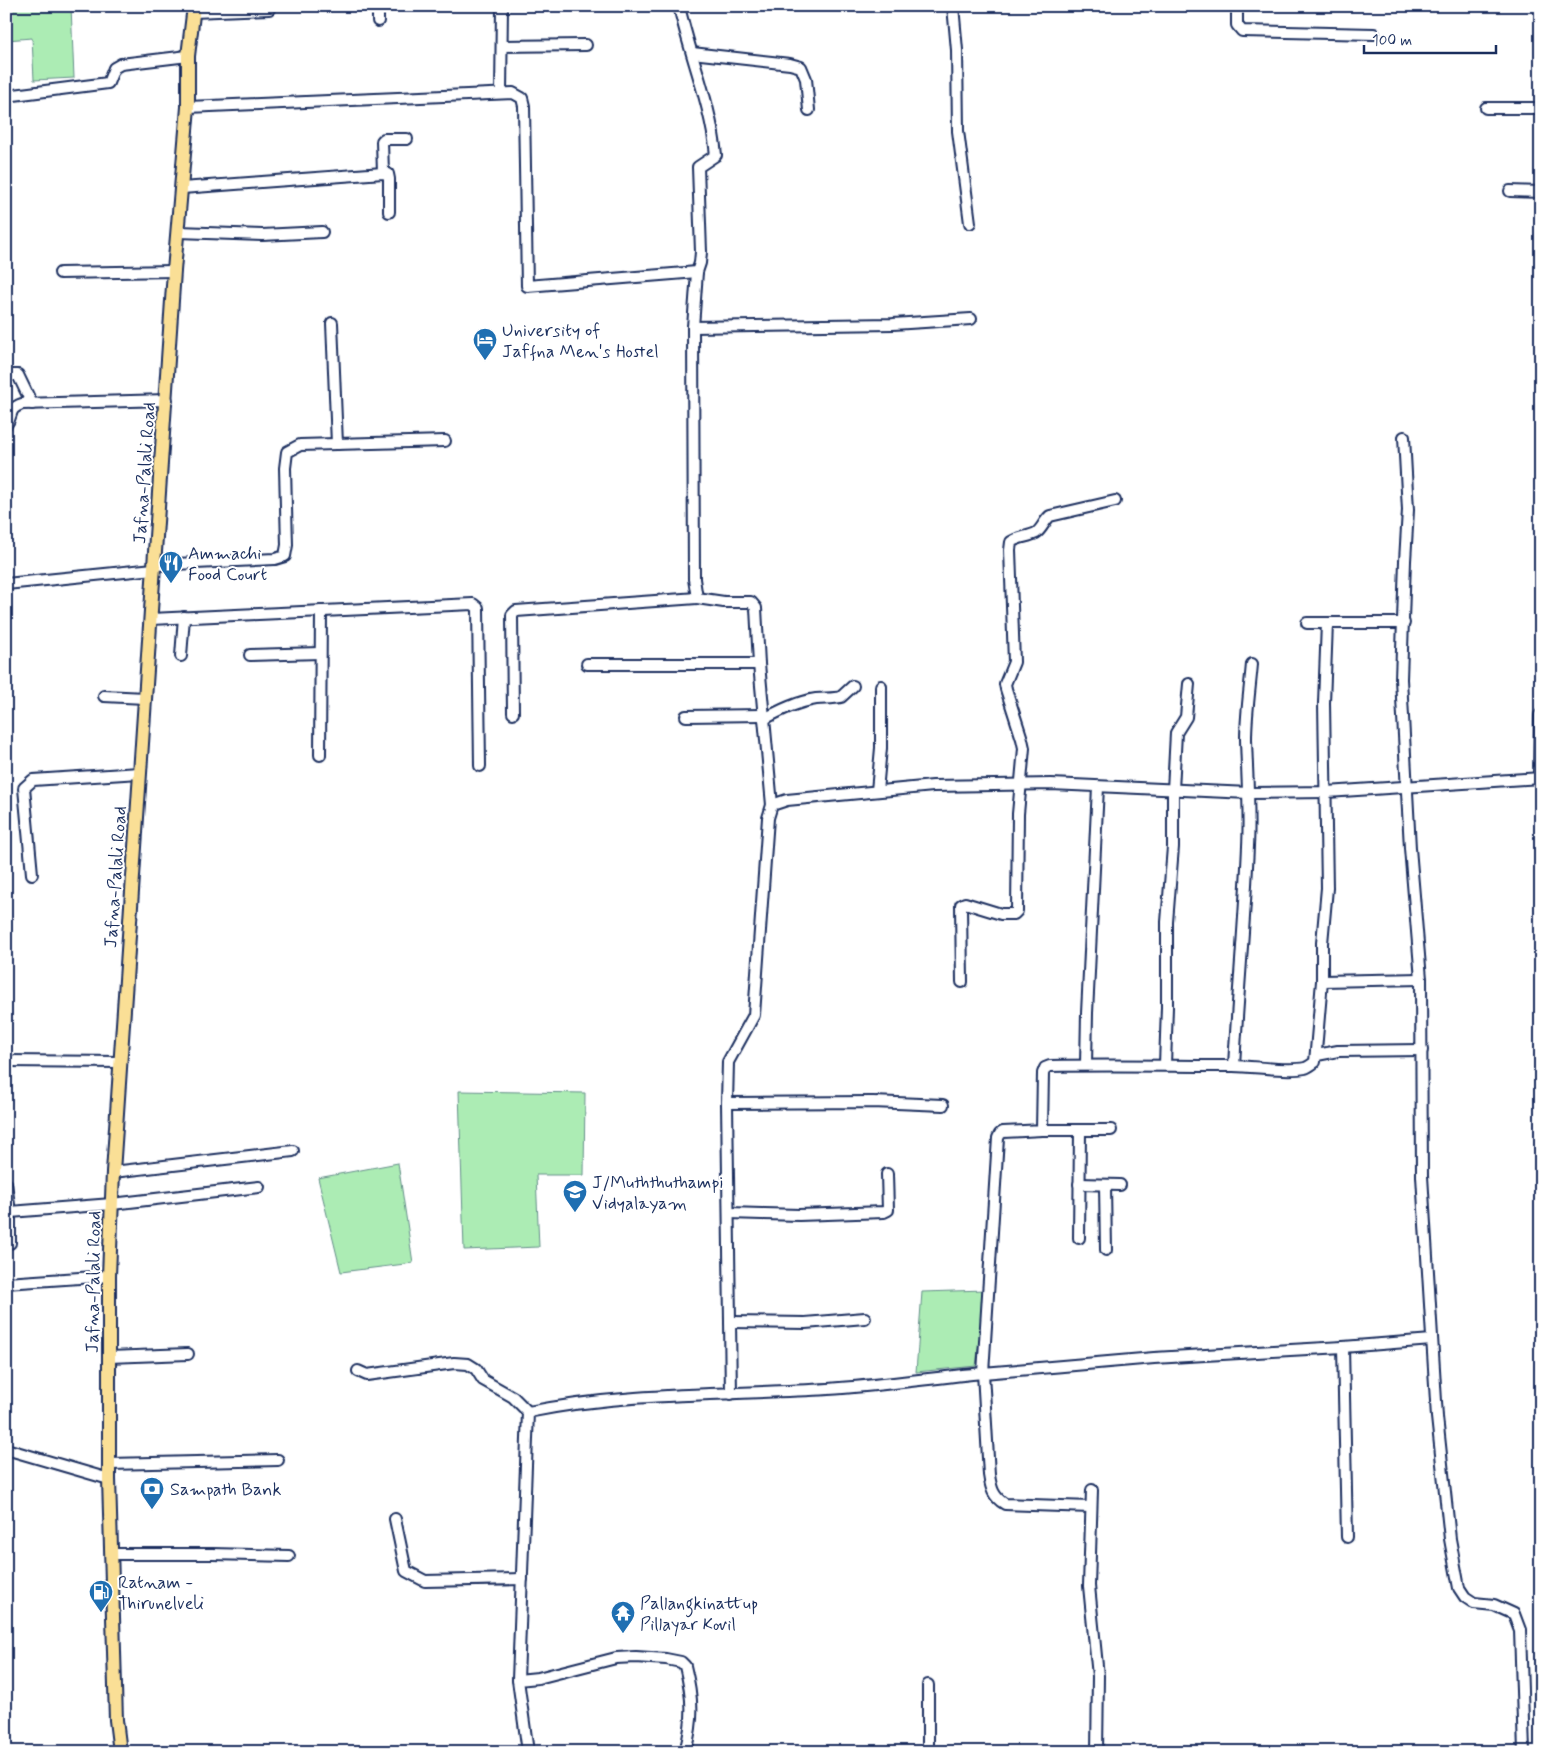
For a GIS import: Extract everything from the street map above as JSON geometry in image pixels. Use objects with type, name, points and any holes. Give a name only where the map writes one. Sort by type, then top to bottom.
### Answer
[{"type":"main road","name":"Jafna-Palali Road","points":[[120,1752],[116,1720],[112,1554],[108,1479],[109,1276],[113,1172],[174,271],[179,232],[188,107],[188,56],[193,9]]},
{"type":"street","points":[[378,6],[378,21]]},
{"type":"street","points":[[500,93],[502,6]]},
{"type":"street","points":[[679,6],[701,85],[715,143],[716,155],[698,167],[701,252],[697,272],[693,327],[694,579],[697,598]]},
{"type":"street","points":[[953,6],[957,50],[958,130],[970,223]]},
{"type":"street","points":[[1238,6],[1237,25],[1242,31],[1374,34]]},
{"type":"street","points":[[193,9],[269,9]]},
{"type":"street","points":[[502,46],[586,45]]},
{"type":"street","points":[[692,53],[790,64],[801,67],[806,79],[809,110]]},
{"type":"street","points":[[6,96],[108,83],[114,68],[122,64],[188,56]]},
{"type":"street","points":[[188,107],[323,103],[514,93],[522,98],[524,106],[527,286],[697,272]]},
{"type":"street","points":[[1486,108],[1541,108]]},
{"type":"street","points":[[383,173],[382,141],[384,139],[408,139]]},
{"type":"street","points":[[182,188],[383,173],[388,174],[389,179],[389,212]]},
{"type":"street","points":[[1510,190],[1541,192]]},
{"type":"street","points":[[179,232],[262,235],[322,232]]},
{"type":"street","points":[[60,273],[174,271]]},
{"type":"street","points":[[693,327],[893,324],[971,318]]},
{"type":"street","points":[[332,323],[337,444]]},
{"type":"street","points":[[6,375],[18,375],[32,404]]},
{"type":"street","points":[[6,425],[12,410],[16,406],[166,400]]},
{"type":"street","points":[[1404,436],[1408,510],[1401,679],[1410,848],[1421,979],[1422,1176],[1437,1416],[1450,1539],[1459,1588],[1465,1597],[1474,1603],[1494,1605],[1514,1614],[1520,1630],[1524,1752]]},
{"type":"street","points":[[6,584],[154,567],[275,559],[285,556],[287,545],[285,468],[287,452],[290,449],[300,445],[444,441]]},
{"type":"street","points":[[962,982],[961,905],[966,903],[1001,914],[1014,914],[1017,911],[1018,814],[1024,748],[1006,684],[1014,662],[1011,542],[1037,532],[1050,516],[1115,501]]},
{"type":"street","points":[[513,713],[512,615],[516,612],[697,598],[724,602],[751,602],[756,608],[759,664],[772,805],[768,818],[754,1015],[728,1062],[731,1394]]},
{"type":"street","points":[[151,619],[472,604],[478,608],[480,766]]},
{"type":"street","points":[[320,755],[321,611]]},
{"type":"street","points":[[181,656],[184,617]]},
{"type":"street","points":[[1307,623],[1404,623]]},
{"type":"street","points":[[1042,1130],[1043,1073],[1045,1068],[1050,1066],[1234,1066],[1292,1069],[1306,1068],[1315,1062],[1317,1055],[1322,981],[1322,943],[1327,888],[1324,703],[1327,623]]},
{"type":"street","points":[[250,655],[320,653]]},
{"type":"street","points":[[587,664],[759,664]]},
{"type":"street","points":[[1234,1066],[1238,990],[1245,923],[1249,793],[1246,738],[1252,664]]},
{"type":"street","points":[[1164,1066],[1167,1007],[1167,922],[1173,847],[1176,733],[1186,717],[1189,684]]},
{"type":"street","points":[[686,716],[764,717],[804,701],[820,698],[841,698],[852,686]]},
{"type":"street","points":[[877,791],[881,686]]},
{"type":"street","points":[[104,696],[145,698]]},
{"type":"street","points":[[772,805],[787,800],[933,786],[1020,785],[1249,793],[1326,792],[1540,778],[1540,715]]},
{"type":"street","points":[[32,874],[24,788],[33,780],[139,773]]},
{"type":"street","points":[[1086,1065],[1098,787]]},
{"type":"street","points":[[1322,981],[1421,979]]},
{"type":"street","points":[[1317,1055],[1338,1051],[1422,1050]]},
{"type":"street","points":[[6,1061],[121,1062]]},
{"type":"street","points":[[727,1103],[874,1102],[943,1105]]},
{"type":"street","points":[[1091,1507],[1005,1504],[996,1498],[989,1475],[983,1373],[998,1138],[1000,1134],[1003,1132],[1042,1130],[1111,1130]]},
{"type":"street","points":[[1079,1238],[1080,1130]]},
{"type":"street","points":[[113,1172],[293,1151]]},
{"type":"street","points":[[729,1213],[799,1215],[884,1212],[888,1210],[887,1174]]},
{"type":"street","points":[[6,1183],[10,1212],[10,1243]]},
{"type":"street","points":[[1079,1184],[1120,1185]]},
{"type":"street","points":[[1105,1185],[1106,1250]]},
{"type":"street","points":[[10,1212],[112,1204],[259,1187]]},
{"type":"street","points":[[6,1283],[109,1276]]},
{"type":"street","points":[[730,1322],[805,1323],[865,1318]]},
{"type":"street","points":[[528,1412],[567,1404],[830,1389],[1154,1358],[1432,1340]]},
{"type":"street","points":[[1343,1347],[1347,1537]]},
{"type":"street","points":[[109,1357],[188,1354]]},
{"type":"street","points":[[358,1371],[367,1375],[454,1363],[468,1364],[476,1369],[484,1380],[513,1397],[528,1412],[518,1680],[528,1752]]},
{"type":"street","points":[[6,1449],[108,1479]]},
{"type":"street","points":[[109,1464],[278,1460]]},
{"type":"street","points":[[1092,1490],[1089,1586],[1098,1676],[1096,1752]]},
{"type":"street","points":[[395,1519],[406,1571],[425,1580],[522,1579]]},
{"type":"street","points":[[112,1554],[289,1556]]},
{"type":"street","points":[[518,1680],[538,1678],[616,1658],[644,1657],[681,1662],[685,1666],[692,1704],[692,1720],[685,1752]]},
{"type":"street","points":[[928,1685],[928,1752]]},
{"type":"green space","points":[[6,6],[71,6],[74,78],[34,80],[32,38],[6,40]]},
{"type":"green space","points":[[459,1091],[585,1093],[584,1175],[536,1175],[539,1247],[464,1250]]},
{"type":"green space","points":[[398,1163],[413,1263],[341,1272],[318,1178]]},
{"type":"green space","points":[[985,1290],[976,1366],[916,1372],[922,1292]]},
{"type":"place","name":"University of Jaffna Men's Hostel","points":[[485,361]]},
{"type":"place","name":"Ammachi Food Court","points":[[171,584]]},
{"type":"place","name":"J/Muththuthampi Vidyalayam","points":[[575,1213]]},
{"type":"place","name":"Sampath Bank","points":[[152,1510]]},
{"type":"place","name":"Ratnam - Thirunelveli","points":[[101,1613]]},
{"type":"place","name":"Pallangkinattup Pillayar Kovil","points":[[623,1634]]}]
